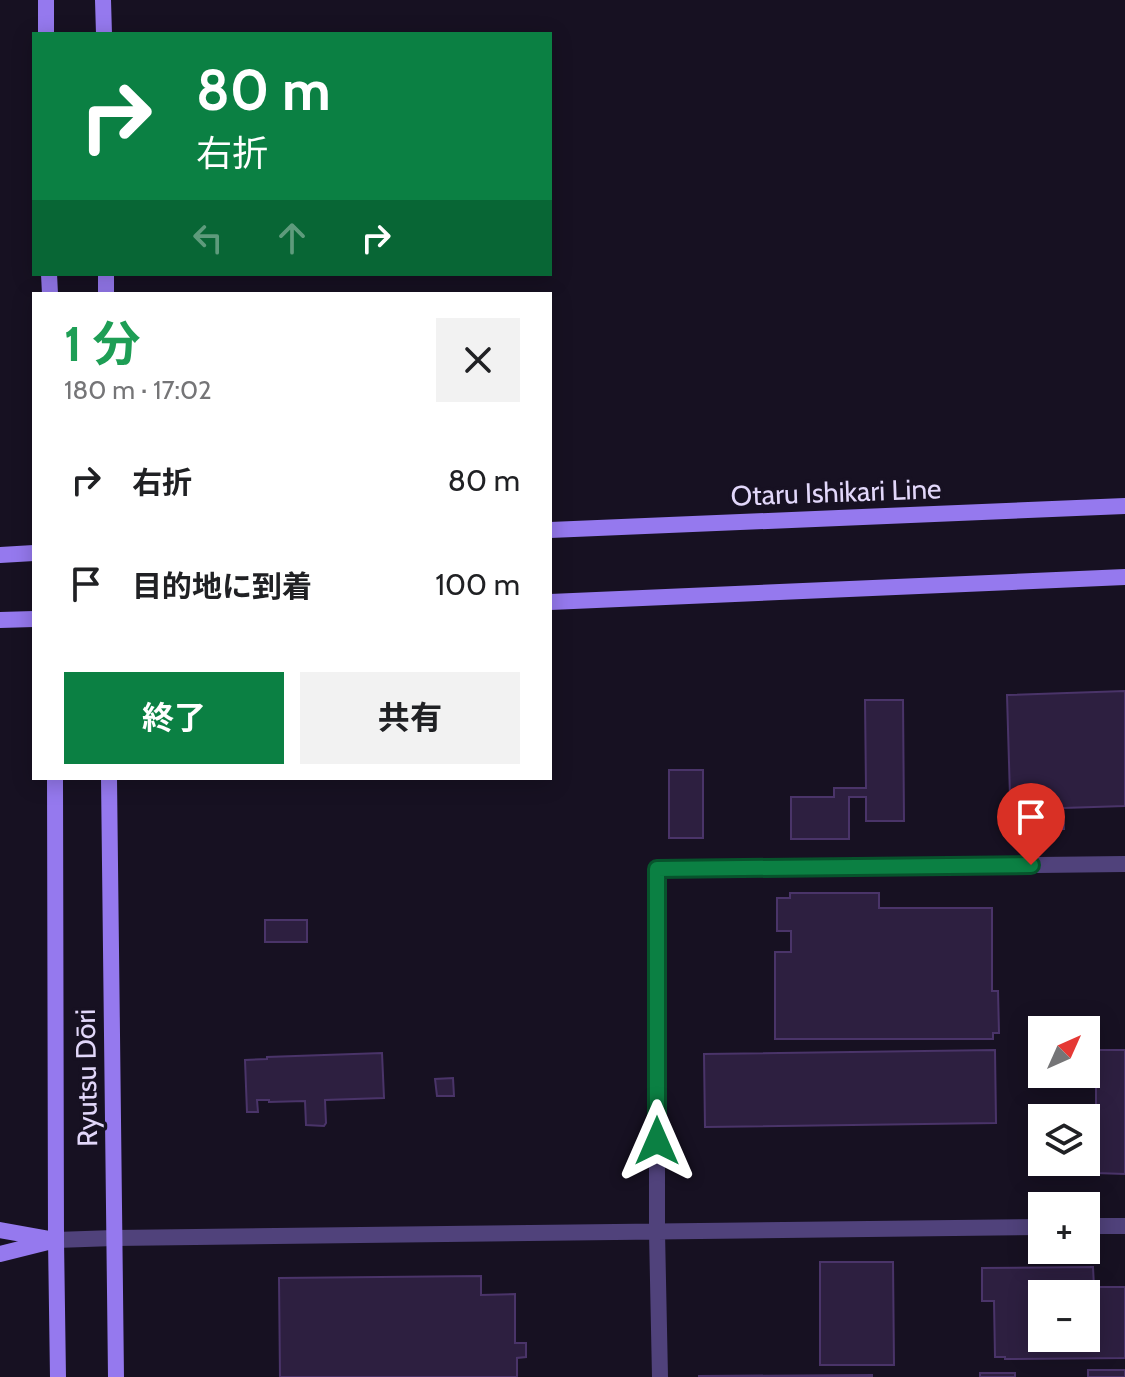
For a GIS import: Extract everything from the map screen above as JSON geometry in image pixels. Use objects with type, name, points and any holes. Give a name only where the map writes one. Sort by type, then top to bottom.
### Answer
[{"type":"street","points":[[46,0],[46,32]]},
{"type":"street","points":[[103,0],[104,32]]},
{"type":"street","name":"Otaru Ishikari Line","points":[[552,530],[1125,506]]},
{"type":"street","points":[[0,555],[32,553]]},
{"type":"street","points":[[552,602],[1125,577]]},
{"type":"street","points":[[0,620],[32,619]]},
{"type":"street","name":"Ryutsu Dōri","points":[[55,780],[58,1377]]},
{"type":"street","name":"Ryutsu Dōri","points":[[109,780],[116,1377]]},
{"type":"street","points":[[660,1377],[657,869],[1125,864]]},
{"type":"street","points":[[1100,1226],[1125,1226]]},
{"type":"street","points":[[0,1254],[56,1240],[114,1238],[1028,1227]]},
{"type":"street","points":[[0,1230],[56,1240]]},
{"type":"building","points":[[1125,691],[1125,806],[1063,808],[1064,829],[1011,830],[1007,695]]},
{"type":"building","points":[[865,700],[903,700],[904,821],[866,821],[866,797],[849,797],[849,839],[791,839],[791,797],[834,797],[834,788],[866,788]]},
{"type":"building","points":[[669,770],[703,770],[703,838],[669,838]]},
{"type":"building","points":[[790,893],[879,893],[879,908],[992,908],[992,991],[998,991],[999,1033],[993,1033],[993,1039],[775,1039],[775,952],[791,952],[791,931],[777,931],[777,898],[790,898]]},
{"type":"building","points":[[265,920],[307,920],[307,942],[265,942]]},
{"type":"building","points":[[995,1050],[996,1123],[705,1127],[704,1054]]},
{"type":"building","points":[[1100,1050],[1125,1050],[1125,1174],[1100,1173],[1100,1104],[1096,1104],[1096,1088],[1100,1088]]},
{"type":"building","points":[[382,1053],[384,1098],[325,1100],[324,1126],[306,1125],[305,1101],[257,1100],[258,1112],[247,1112],[245,1060]]},
{"type":"building","points":[[453,1078],[454,1096],[437,1096],[435,1079]]},
{"type":"building","points":[[820,1262],[893,1262],[894,1365],[820,1365]]},
{"type":"building","points":[[1093,1267],[1094,1280],[1028,1280],[1028,1352],[1100,1352],[1100,1287],[1125,1287],[1125,1358],[995,1357],[994,1301],[982,1301],[982,1268]]},
{"type":"building","points":[[481,1276],[481,1295],[515,1294],[515,1343],[526,1343],[526,1357],[517,1358],[517,1377],[280,1377],[279,1278]]},
{"type":"building","points":[[1088,1370],[1125,1370],[1125,1377],[1088,1377]]},
{"type":"building","points":[[980,1373],[1015,1373],[1015,1377],[980,1377]]},
{"type":"building","points":[[872,1375],[872,1377],[698,1376]]},
{"type":"route","points":[[657,1141],[657,869],[1031,865]]}]
